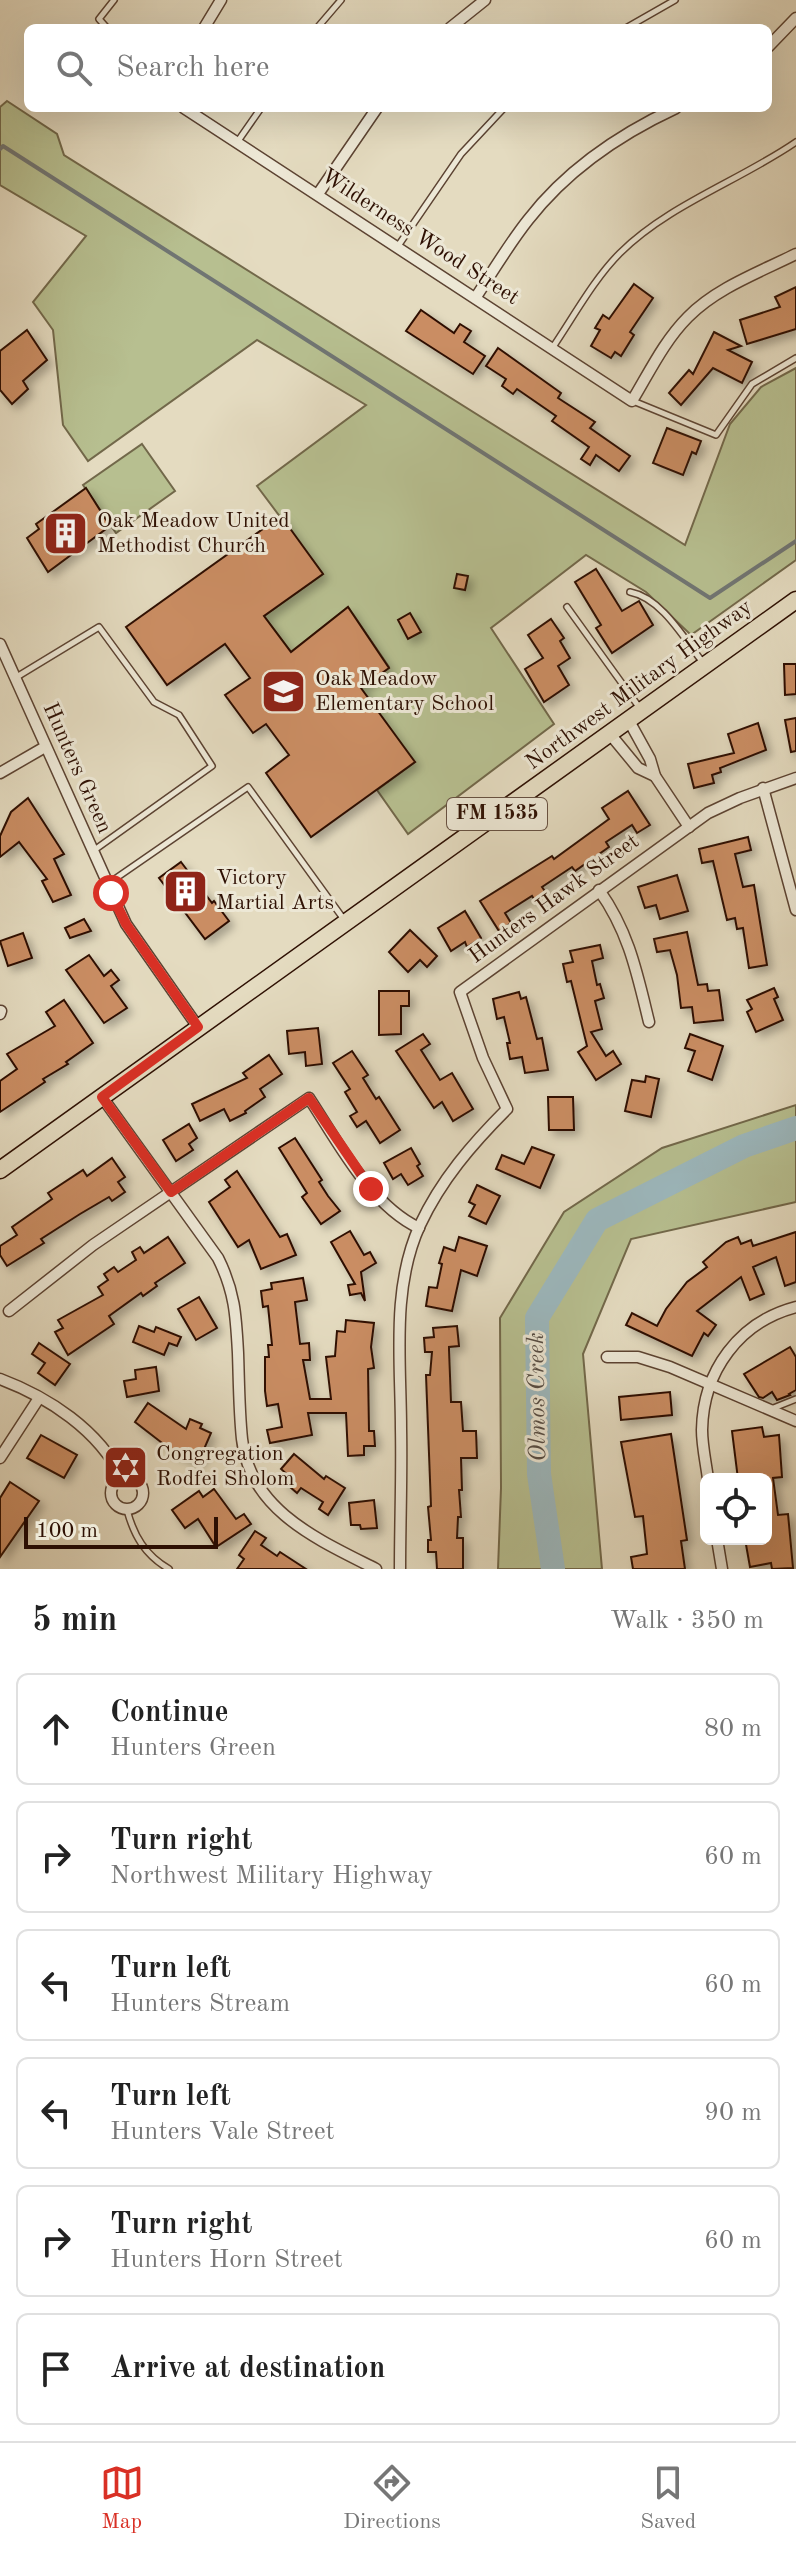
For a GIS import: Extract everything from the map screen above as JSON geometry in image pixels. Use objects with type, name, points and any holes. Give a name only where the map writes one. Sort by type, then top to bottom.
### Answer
[{"type":"main road","name":"Northwest Military Highway","points":[[0,1170],[796,600]]},
{"type":"street","points":[[206,24],[221,0]]},
{"type":"street","points":[[455,24],[485,0]]},
{"type":"street","points":[[772,43],[796,18]]},
{"type":"street","name":"Wilderness Wood Street","points":[[190,112],[632,401]]},
{"type":"street","points":[[318,194],[374,112]]},
{"type":"street","points":[[476,297],[528,220],[559,186],[617,140],[669,112]]},
{"type":"street","points":[[632,401],[666,345],[689,315],[716,295],[796,254]]},
{"type":"street","name":"Hunters Green","points":[[0,644],[126,924],[198,1027]]},
{"type":"street","points":[[635,716],[655,776],[689,827]]},
{"type":"street","points":[[610,734],[638,768],[655,776]]},
{"type":"street","points":[[0,773],[45,747]]},
{"type":"street","name":"Hunters Hawk Street","points":[[400,1569],[400,1323],[408,1264],[419,1228],[440,1188],[457,1164],[507,1109],[483,1058],[460,992],[708,813],[763,788],[796,778]]},
{"type":"street","points":[[763,788],[796,910]]},
{"type":"street","points":[[599,890],[617,916],[630,945],[649,1022]]},
{"type":"street","points":[[102,1097],[218,1258],[233,1291],[242,1440],[253,1477],[267,1499],[283,1515],[316,1538],[376,1569]]},
{"type":"street","points":[[9,1311],[93,1245],[309,1098],[371,1189],[391,1211],[419,1228]]},
{"type":"street","points":[[707,1473],[702,1428],[711,1385],[728,1350],[738,1338],[766,1318],[796,1307]]},
{"type":"street","points":[[607,1357],[638,1357],[670,1367],[796,1421]]},
{"type":"street","points":[[0,1379],[39,1398],[97,1440],[122,1478]]},
{"type":"street","points":[[0,1458],[39,1398]]},
{"type":"street","points":[[128,1477],[140,1482],[144,1494],[138,1506],[127,1510],[120,1508],[112,1499],[113,1486],[128,1477]]},
{"type":"street","points":[[718,1545],[722,1569]]},
{"type":"lane","points":[[103,24],[99,19],[114,0]]},
{"type":"lane","points":[[320,24],[341,0]]},
{"type":"lane","points":[[633,24],[675,0]]},
{"type":"lane","points":[[238,142],[258,112]]},
{"type":"lane","points":[[398,246],[461,154],[499,112]]},
{"type":"lane","points":[[553,347],[608,267],[644,232],[766,163],[796,142]]},
{"type":"lane","points":[[632,401],[716,435],[752,384],[796,358]]},
{"type":"lane","points":[[630,592],[649,601],[665,615],[705,665]]},
{"type":"lane","points":[[567,607],[635,716]]},
{"type":"lane","points":[[15,678],[99,627],[154,702],[179,715],[212,766],[92,851]]},
{"type":"lane","points":[[107,885],[248,787],[346,922]]},
{"type":"lane","points":[[769,1410],[796,1399]]},
{"type":"lane","points":[[127,1510],[132,1529],[143,1549],[169,1569]]},
{"type":"green space","points":[[7,101],[57,134],[64,155],[685,545],[730,424],[761,387],[796,368],[796,560],[691,635],[646,592],[586,555],[491,628],[554,724],[408,834],[377,790],[415,762],[335,707],[389,667],[348,607],[291,652],[264,616],[323,574],[257,486],[366,405],[257,340],[88,461],[63,425],[53,330],[33,302],[86,236],[0,185],[0,107]]},
{"type":"green space","points":[[142,444],[175,491],[116,533],[83,485]]},
{"type":"green space","points":[[796,1105],[796,1202],[631,1239],[583,1354],[602,1569],[498,1569],[500,1318],[564,1212],[662,1148]]},
{"type":"building","points":[[634,284],[653,298],[630,332],[634,335],[621,356],[615,352],[611,358],[591,346],[600,330],[595,328],[603,315],[609,319]]},
{"type":"building","points":[[796,287],[796,329],[747,344],[740,320],[780,307],[775,297]]},
{"type":"building","points":[[421,310],[454,333],[460,324],[471,331],[464,342],[485,356],[473,374],[406,331]]},
{"type":"building","points":[[27,330],[47,360],[23,381],[28,389],[12,404],[0,390],[0,351]]},
{"type":"building","points":[[714,332],[741,346],[728,350],[752,362],[742,383],[713,368],[681,405],[669,393],[689,370],[693,374]]},
{"type":"building","points":[[498,348],[561,393],[558,398],[595,422],[590,428],[630,456],[619,471],[596,455],[590,465],[581,459],[589,447],[552,421],[556,416],[517,389],[513,394],[502,386],[506,379],[486,366]]},
{"type":"building","points":[[667,428],[701,441],[696,454],[692,452],[683,475],[653,463]]},
{"type":"building","name":"Oak Meadow United Methodist Church","points":[[86,488],[110,526],[48,572],[27,538],[39,529],[36,524]]},
{"type":"building","points":[[281,516],[323,574],[264,616],[291,652],[348,607],[389,668],[361,688],[415,762],[311,837],[266,773],[289,755],[266,724],[253,733],[225,695],[250,678],[225,644],[167,685],[126,627]]},
{"type":"building","points":[[596,569],[622,611],[639,601],[653,625],[612,653],[596,628],[601,625],[575,582]]},
{"type":"building","points":[[457,574],[468,576],[465,590],[454,588]]},
{"type":"building","points":[[410,613],[421,632],[408,639],[398,620]]},
{"type":"building","points":[[551,619],[564,638],[560,641],[570,658],[558,666],[569,685],[544,702],[525,669],[543,658],[528,635]]},
{"type":"building","points":[[784,664],[796,664],[796,694],[785,695]]},
{"type":"building","points":[[796,718],[796,751],[791,752],[785,720]]},
{"type":"building","points":[[758,723],[766,750],[720,768],[721,772],[712,775],[714,783],[694,788],[688,764],[734,753],[728,734]]},
{"type":"building","points":[[628,791],[650,825],[637,833],[632,825],[606,842],[609,847],[575,871],[572,867],[542,887],[549,897],[537,904],[532,896],[505,913],[511,923],[499,931],[480,901],[552,856],[554,859],[609,819],[602,808]]},
{"type":"building","points":[[28,798],[64,854],[54,859],[71,895],[53,902],[42,881],[47,879],[19,842],[0,857],[0,836],[11,812]]},
{"type":"building","points":[[748,837],[751,850],[735,854],[743,887],[754,885],[767,965],[749,968],[743,928],[737,929],[735,918],[727,920],[713,861],[702,863],[699,849]]},
{"type":"building","name":"Victory Martial Arts","points":[[181,862],[229,921],[205,939],[159,878]]},
{"type":"building","points":[[677,875],[688,911],[660,919],[656,905],[645,908],[638,887]]},
{"type":"building","points":[[465,911],[481,938],[467,947],[465,942],[451,951],[438,928]]},
{"type":"building","points":[[84,919],[91,931],[70,938],[65,928]]},
{"type":"building","points":[[410,930],[437,956],[427,967],[420,960],[408,972],[389,952]]},
{"type":"building","points":[[687,932],[698,985],[707,984],[708,991],[719,990],[723,1020],[694,1023],[692,1007],[681,1008],[670,950],[657,952],[654,939]]},
{"type":"building","points":[[23,933],[32,958],[8,966],[0,941]]},
{"type":"building","points":[[600,945],[603,958],[592,961],[597,985],[600,984],[604,998],[595,1001],[602,1029],[591,1032],[606,1056],[613,1051],[621,1064],[596,1080],[578,1052],[587,1046],[571,981],[567,982],[563,964],[573,962],[570,951]]},
{"type":"building","points":[[89,955],[104,976],[111,970],[119,980],[111,986],[127,1008],[104,1023],[66,970]]},
{"type":"building","points":[[774,988],[778,997],[774,999],[783,1020],[756,1032],[747,1012],[752,1009],[747,1000]]},
{"type":"building","points":[[379,991],[409,991],[409,1006],[401,1006],[401,1034],[379,1035]]},
{"type":"building","points":[[519,992],[521,999],[526,997],[537,1039],[542,1038],[548,1070],[525,1073],[522,1057],[510,1059],[504,1017],[497,1019],[493,999]]},
{"type":"building","points":[[64,1000],[93,1043],[66,1062],[68,1064],[43,1079],[45,1082],[0,1112],[0,1081],[17,1069],[7,1054],[55,1026],[46,1012]]},
{"type":"building","points":[[318,1028],[322,1064],[306,1066],[305,1052],[289,1054],[287,1031]]},
{"type":"building","points":[[423,1034],[430,1044],[421,1050],[440,1080],[452,1073],[473,1109],[453,1121],[442,1102],[434,1108],[396,1051]]},
{"type":"building","points":[[690,1034],[723,1046],[712,1080],[688,1071],[695,1051],[685,1048]]},
{"type":"building","points":[[352,1051],[368,1075],[363,1078],[400,1130],[380,1143],[366,1121],[357,1127],[350,1116],[357,1112],[345,1092],[350,1089],[333,1063]]},
{"type":"building","points":[[269,1055],[282,1074],[260,1089],[265,1097],[246,1113],[230,1121],[224,1109],[200,1121],[192,1104],[247,1078],[243,1073]]},
{"type":"building","points":[[646,1076],[659,1079],[651,1117],[625,1111],[632,1080],[645,1082]]},
{"type":"building","points":[[548,1097],[573,1097],[574,1130],[549,1130]]},
{"type":"building","points":[[189,1124],[197,1138],[189,1144],[193,1150],[176,1161],[163,1140]]},
{"type":"building","points":[[295,1138],[322,1180],[319,1182],[340,1211],[321,1224],[302,1197],[307,1193],[279,1148]]},
{"type":"building","points":[[532,1147],[554,1155],[540,1188],[496,1169],[502,1155],[524,1164]]},
{"type":"building","points":[[411,1148],[423,1176],[408,1185],[401,1174],[393,1179],[384,1163]]},
{"type":"building","points":[[112,1158],[125,1177],[118,1182],[125,1192],[112,1201],[109,1197],[80,1214],[41,1239],[44,1243],[7,1266],[0,1255],[0,1246],[17,1235],[12,1227],[52,1199],[48,1193],[83,1170],[87,1176]]},
{"type":"building","points":[[237,1171],[280,1237],[287,1234],[296,1255],[261,1269],[249,1240],[238,1247],[209,1202],[230,1187],[225,1180]]},
{"type":"building","points":[[477,1185],[500,1196],[486,1224],[469,1216],[475,1205],[469,1202]]},
{"type":"building","points":[[350,1231],[364,1255],[370,1252],[376,1263],[361,1272],[365,1301],[361,1293],[350,1295],[348,1285],[355,1284],[331,1242]]},
{"type":"building","points":[[796,1232],[796,1282],[785,1286],[776,1257],[753,1267],[764,1294],[750,1300],[741,1277],[697,1311],[716,1325],[708,1336],[704,1333],[692,1356],[626,1325],[632,1313],[657,1326],[687,1282],[707,1267],[703,1262],[726,1242],[738,1237],[741,1244],[751,1240],[753,1246]]},
{"type":"building","points":[[168,1237],[185,1263],[155,1283],[157,1286],[143,1296],[141,1293],[109,1316],[114,1324],[68,1355],[55,1332],[63,1328],[58,1320],[103,1295],[98,1287],[108,1280],[104,1274],[114,1267],[118,1272],[136,1260],[132,1252],[140,1247],[144,1253]]},
{"type":"building","points":[[459,1237],[487,1246],[477,1276],[461,1270],[452,1311],[426,1306],[429,1287],[437,1288],[444,1247],[455,1251]]},
{"type":"building","points":[[303,1278],[307,1300],[295,1302],[300,1344],[309,1343],[310,1360],[303,1360],[310,1399],[331,1399],[326,1357],[335,1356],[337,1331],[345,1332],[346,1320],[374,1323],[371,1347],[374,1368],[368,1369],[369,1431],[374,1431],[375,1446],[364,1446],[364,1455],[348,1456],[346,1413],[308,1413],[312,1435],[270,1443],[267,1430],[282,1427],[278,1404],[267,1406],[265,1357],[269,1357],[268,1345],[272,1345],[268,1306],[263,1307],[261,1291],[272,1289],[271,1283]]},
{"type":"building","points":[[199,1297],[217,1328],[196,1340],[178,1309]]},
{"type":"building","points":[[139,1326],[154,1332],[156,1327],[181,1337],[177,1346],[169,1343],[164,1355],[133,1342]]},
{"type":"building","points":[[457,1326],[459,1346],[449,1347],[451,1402],[461,1402],[463,1431],[476,1431],[477,1458],[461,1458],[461,1517],[458,1517],[457,1538],[463,1538],[463,1569],[437,1569],[436,1552],[428,1552],[428,1540],[431,1540],[428,1507],[431,1506],[426,1375],[430,1375],[432,1352],[425,1352],[424,1338],[434,1337],[433,1328]]},
{"type":"building","points":[[39,1343],[70,1364],[55,1385],[38,1373],[45,1363],[32,1354]]},
{"type":"building","points":[[790,1347],[796,1357],[796,1390],[777,1400],[772,1392],[759,1397],[744,1374]]},
{"type":"building","points":[[156,1367],[159,1391],[127,1397],[124,1381],[136,1379],[135,1370]]},
{"type":"building","points":[[670,1392],[672,1415],[621,1420],[619,1397]]},
{"type":"building","points":[[148,1403],[186,1429],[190,1419],[202,1424],[200,1428],[211,1433],[198,1463],[175,1453],[135,1422]]},
{"type":"building","points":[[762,1427],[764,1437],[779,1435],[782,1477],[773,1478],[778,1515],[788,1514],[793,1568],[772,1569],[771,1563],[750,1567],[746,1545],[772,1545],[772,1473],[737,1473],[732,1431]]},
{"type":"building","points":[[671,1434],[687,1540],[681,1541],[685,1569],[633,1569],[631,1557],[647,1554],[643,1516],[635,1517],[621,1442]]},
{"type":"building","points":[[41,1435],[77,1455],[64,1478],[27,1458]]},
{"type":"building","points":[[294,1454],[324,1479],[326,1476],[345,1488],[328,1515],[319,1509],[323,1502],[301,1488],[297,1493],[283,1481],[288,1475],[281,1469]]},
{"type":"building","points":[[10,1482],[39,1501],[0,1557],[0,1498]]},
{"type":"building","points":[[214,1489],[236,1519],[244,1514],[251,1524],[216,1547],[198,1519],[185,1528],[172,1510],[199,1491],[203,1497]]},
{"type":"building","points":[[374,1500],[377,1528],[361,1529],[360,1525],[351,1525],[349,1503]]},
{"type":"building","points":[[255,1531],[266,1538],[261,1545],[277,1556],[280,1552],[306,1569],[237,1569],[244,1559],[239,1555]]},
{"type":"waterway","points":[[0,149],[3,146],[710,598],[796,541]]},
{"type":"waterway","name":"Olmos Creek","points":[[553,1569],[539,1474],[537,1318],[597,1220],[744,1146],[796,1128]]},
{"type":"place","name":"Oak Meadow United Methodist Church","points":[[66,534]]},
{"type":"place","name":"Oak Meadow Elementary School","points":[[284,692]]},
{"type":"place","name":"Victory Martial Arts","points":[[185,891]]},
{"type":"place","name":"Congregation Rodfei Sholom","points":[[125,1467]]},
{"type":"route","points":[[111,893],[126,924],[198,1027],[102,1097],[171,1192],[309,1098],[371,1189]]}]
